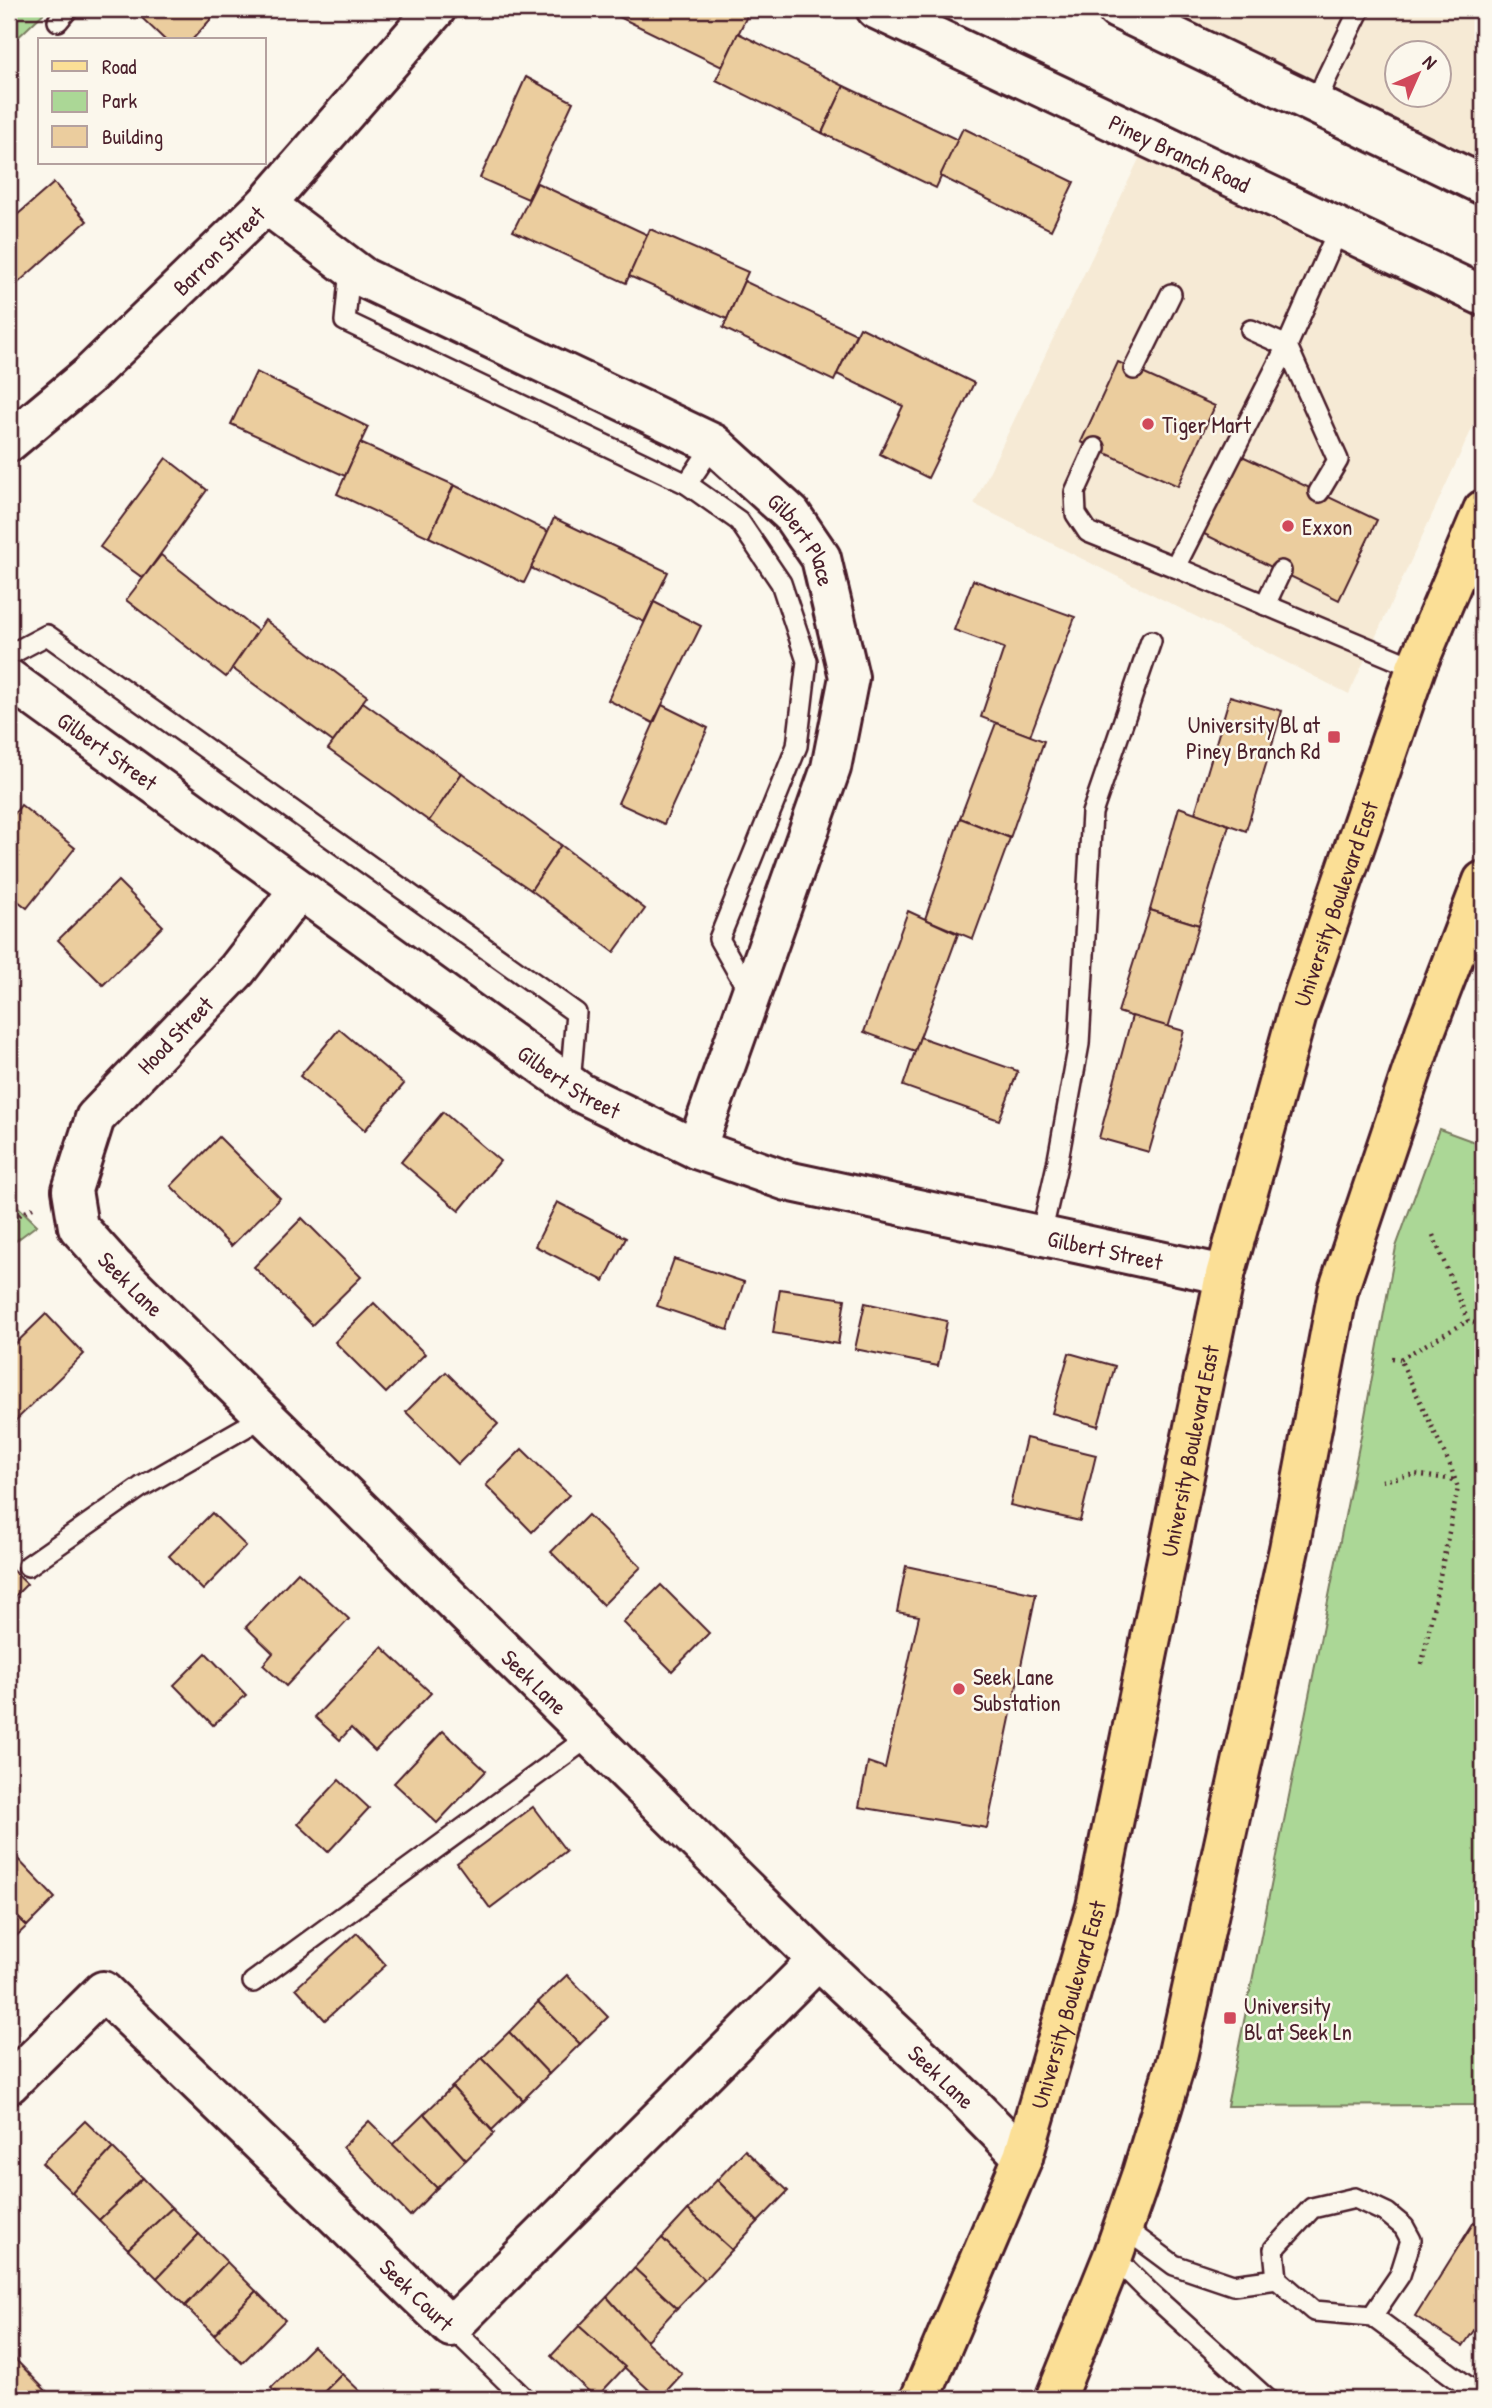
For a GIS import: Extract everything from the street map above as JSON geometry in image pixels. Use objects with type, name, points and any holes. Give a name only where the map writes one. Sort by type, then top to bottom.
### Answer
[{"type":"main road","name":"University Boulevard East","points":[[920,2399],[1023,2157],[1096,1907],[1225,1275],[1298,1011],[1416,668],[1483,510]]},
{"type":"main road","points":[[1055,2399],[1118,2242],[1176,2062],[1289,1549],[1339,1290],[1425,1032],[1483,881]]},
{"type":"street","name":"Barron Street","points":[[9,442],[88,376],[266,204],[436,9]]},
{"type":"street","name":"Piney Branch Road","points":[[877,9],[1483,296]]},
{"type":"street","points":[[1121,10],[1483,185]]},
{"type":"street","name":"Gilbert Place","points":[[266,204],[363,278],[714,443],[791,513],[821,558],[849,677],[834,754],[696,1149]]},
{"type":"street","name":"Gilbert Street","points":[[9,679],[581,1093],[696,1149],[787,1181],[1225,1275]]},
{"type":"street","name":"Hood Street","points":[[72,1190],[95,1118],[237,970],[299,890]]},
{"type":"street","name":"Seek Lane","points":[[72,1190],[78,1227],[113,1266],[818,1960],[967,2100],[1023,2157]]},
{"type":"street","name":"Seek Court","points":[[9,2084],[103,1992],[451,2327],[818,1960]]},
{"type":"lane","points":[[1317,103],[1360,9]]},
{"type":"lane","points":[[1175,567],[1287,346],[1339,228]]},
{"type":"lane","points":[[350,268],[345,321],[688,484],[739,521],[780,583],[807,661],[797,746],[719,939],[751,994]]},
{"type":"lane","points":[[1134,369],[1171,294]]},
{"type":"lane","points":[[1251,330],[1287,346],[1338,460],[1319,492]]},
{"type":"lane","points":[[688,484],[714,443]]},
{"type":"lane","points":[[1095,449],[1075,492],[1076,514],[1088,532],[1416,668]]},
{"type":"lane","points":[[1265,605],[1281,571]]},
{"type":"lane","points":[[9,656],[47,635],[576,1013],[570,1084]]},
{"type":"lane","points":[[1041,1235],[1079,1044],[1092,813],[1151,641]]},
{"type":"lane","points":[[797,746],[834,754]]},
{"type":"lane","points":[[27,1566],[141,1487],[265,1416]]},
{"type":"lane","points":[[253,1982],[590,1736]]},
{"type":"lane","points":[[1372,2316],[1400,2275],[1411,2240],[1404,2227],[1387,2213],[1355,2198],[1312,2208],[1274,2249],[1277,2279],[1314,2311],[1372,2316],[1468,2386],[1476,2399]]},
{"type":"lane","points":[[1118,2242],[1233,2285],[1277,2279]]},
{"type":"lane","points":[[1118,2242],[1149,2292],[1267,2399]]},
{"type":"lane","points":[[451,2327],[526,2399]]},
{"type":"path","points":[[1433,1235],[1468,1321]]},
{"type":"path","points":[[1392,1358],[1400,1359],[1468,1321],[1483,1325]]},
{"type":"path","points":[[1400,1359],[1450,1465],[1458,1488],[1422,1664]]},
{"type":"path","points":[[1382,1481],[1414,1474],[1455,1480]]},
{"type":"shaded area","points":[[1157,9],[1483,9],[1483,166]]},
{"type":"shaded area","points":[[1149,138],[1483,308],[1483,405],[1349,694],[974,504]]},
{"type":"green space","points":[[9,9],[48,9],[9,46]]},
{"type":"green space","points":[[1439,1129],[1483,1145],[1483,2105],[1227,2106],[1364,1421],[1396,1247]]},
{"type":"green space","points":[[9,1198],[37,1225],[9,1246]]},
{"type":"building","points":[[150,9],[220,9],[194,38],[163,38],[142,18]]},
{"type":"building","points":[[731,9],[747,16],[722,67],[607,11]]},
{"type":"building","points":[[738,33],[844,86],[822,133],[716,80]]},
{"type":"building","points":[[526,77],[573,102],[528,199],[480,178]]},
{"type":"building","points":[[844,86],[958,140],[936,188],[822,133]]},
{"type":"building","points":[[963,128],[1074,182],[1051,230],[940,176]]},
{"type":"building","points":[[54,183],[87,221],[9,291],[9,222]]},
{"type":"building","points":[[537,183],[648,235],[626,283],[513,231]]},
{"type":"building","points":[[650,229],[748,272],[727,319],[629,276]]},
{"type":"building","points":[[744,281],[856,334],[834,381],[723,328]]},
{"type":"building","points":[[860,327],[974,383],[928,478],[880,454],[903,406],[837,374]]},
{"type":"building","name":"Tiger Mart","points":[[1118,362],[1215,406],[1178,486],[1081,442]]},
{"type":"building","points":[[256,372],[368,427],[345,476],[231,424]]},
{"type":"building","points":[[360,443],[454,485],[429,537],[337,494]]},
{"type":"building","name":"Exxon","points":[[1238,454],[1377,520],[1339,600],[1200,532]]},
{"type":"building","points":[[166,458],[207,490],[143,578],[100,547]]},
{"type":"building","points":[[454,485],[549,532],[524,583],[429,537]]},
{"type":"building","points":[[554,518],[668,572],[644,622],[531,568]]},
{"type":"building","points":[[161,555],[258,631],[226,677],[126,600]]},
{"type":"building","points":[[973,580],[1075,617],[1030,736],[981,717],[1004,648],[954,630]]},
{"type":"building","points":[[654,602],[701,626],[653,723],[608,700]]},
{"type":"building","points":[[265,620],[367,696],[333,742],[232,668]]},
{"type":"building","points":[[1230,696],[1282,711],[1246,831],[1195,813]]},
{"type":"building","points":[[363,702],[462,773],[429,821],[328,749]]},
{"type":"building","points":[[662,705],[708,728],[664,824],[618,803]]},
{"type":"building","points":[[996,723],[1044,741],[1010,838],[960,818]]},
{"type":"building","points":[[462,773],[561,845],[531,890],[429,821]]},
{"type":"building","points":[[21,805],[75,848],[27,908],[9,894],[9,821]]},
{"type":"building","points":[[1179,807],[1229,825],[1199,925],[1150,910]]},
{"type":"building","points":[[960,818],[1010,838],[973,939],[925,919]]},
{"type":"building","points":[[561,845],[645,909],[614,952],[531,890]]},
{"type":"building","points":[[118,881],[163,926],[103,985],[58,940]]},
{"type":"building","points":[[1150,910],[1199,925],[1168,1028],[1118,1012]]},
{"type":"building","points":[[908,911],[958,934],[915,1051],[864,1032]]},
{"type":"building","points":[[1132,1016],[1184,1031],[1149,1152],[1099,1138]]},
{"type":"building","points":[[339,1029],[404,1084],[365,1130],[300,1076]]},
{"type":"building","points":[[920,1037],[1018,1071],[999,1120],[903,1086]]},
{"type":"building","points":[[443,1112],[500,1161],[459,1211],[401,1162]]},
{"type":"building","points":[[219,1137],[280,1198],[231,1246],[171,1186]]},
{"type":"building","points":[[557,1202],[626,1238],[604,1281],[535,1246]]},
{"type":"building","points":[[302,1218],[361,1277],[312,1325],[254,1267]]},
{"type":"building","points":[[674,1259],[744,1282],[728,1330],[657,1306]]},
{"type":"building","points":[[780,1289],[845,1299],[838,1344],[773,1333]]},
{"type":"building","points":[[374,1303],[425,1354],[386,1393],[335,1342]]},
{"type":"building","points":[[865,1303],[947,1321],[938,1366],[855,1349]]},
{"type":"building","points":[[46,1314],[84,1354],[9,1427],[9,1350]]},
{"type":"building","points":[[1069,1353],[1115,1366],[1098,1426],[1052,1413]]},
{"type":"building","points":[[446,1372],[498,1424],[458,1464],[406,1412]]},
{"type":"building","points":[[1026,1438],[1096,1455],[1080,1521],[1010,1505]]},
{"type":"building","points":[[522,1449],[569,1495],[532,1532],[486,1485]]},
{"type":"building","points":[[212,1513],[246,1546],[203,1590],[169,1556]]},
{"type":"building","points":[[588,1515],[641,1567],[603,1605],[551,1552]]},
{"type":"building","name":"Seek Lane Substation","points":[[906,1566],[1036,1594],[987,1828],[859,1807],[868,1762],[885,1768],[919,1616],[897,1612]]},
{"type":"building","points":[[9,1567],[27,1584],[9,1602]]},
{"type":"building","points":[[298,1572],[349,1619],[286,1686],[263,1665],[273,1653],[246,1627]]},
{"type":"building","points":[[661,1585],[709,1633],[672,1671],[623,1622]]},
{"type":"building","points":[[382,1647],[431,1693],[375,1751],[351,1728],[340,1740],[315,1717]]},
{"type":"building","points":[[206,1653],[246,1695],[213,1725],[174,1685]]},
{"type":"building","points":[[443,1731],[486,1771],[437,1823],[394,1783]]},
{"type":"building","points":[[339,1780],[369,1808],[328,1852],[298,1824]]},
{"type":"building","points":[[533,1807],[566,1851],[490,1908],[457,1863]]},
{"type":"building","points":[[12,1853],[55,1898],[27,1926],[9,1909],[9,1856]]},
{"type":"building","points":[[9,1909],[27,1926],[9,1943]]},
{"type":"building","points":[[357,1933],[386,1965],[325,2020],[296,1988]]},
{"type":"building","points":[[567,1975],[608,2017],[580,2044],[538,2002]]},
{"type":"building","points":[[538,2002],[580,2044],[549,2074],[509,2032]]},
{"type":"building","points":[[509,2032],[549,2074],[523,2100],[482,2058]]},
{"type":"building","points":[[482,2058],[523,2100],[492,2130],[452,2087]]},
{"type":"building","points":[[452,2087],[494,2133],[466,2160],[424,2114]]},
{"type":"building","points":[[424,2114],[466,2160],[437,2188],[392,2145]]},
{"type":"building","points":[[85,2121],[113,2148],[72,2193],[42,2163]]},
{"type":"building","points":[[369,2121],[437,2188],[410,2216],[343,2147]]},
{"type":"building","points":[[113,2148],[143,2178],[99,2220],[72,2193]]},
{"type":"building","points":[[745,2150],[788,2191],[758,2222],[717,2180]]},
{"type":"building","points":[[143,2178],[172,2208],[128,2249],[99,2220]]},
{"type":"building","points":[[717,2180],[758,2222],[732,2250],[688,2210]]},
{"type":"building","points":[[172,2208],[199,2234],[157,2278],[128,2249]]},
{"type":"building","points":[[688,2210],[732,2250],[704,2280],[662,2238]]},
{"type":"building","points":[[1474,2222],[1483,2228],[1483,2330],[1477,2326],[1463,2346],[1415,2316]]},
{"type":"building","points":[[199,2234],[227,2262],[185,2306],[157,2278]]},
{"type":"building","points":[[662,2238],[704,2280],[677,2308],[634,2268]]},
{"type":"building","points":[[227,2262],[256,2291],[214,2335],[185,2306]]},
{"type":"building","points":[[634,2268],[677,2308],[646,2341],[607,2297]]},
{"type":"building","points":[[256,2291],[285,2320],[242,2363],[214,2335]]},
{"type":"building","points":[[607,2297],[646,2341],[682,2374],[659,2399],[579,2326]]},
{"type":"building","points":[[579,2326],[625,2367],[596,2398],[551,2356]]},
{"type":"building","points":[[313,2346],[342,2374],[317,2399],[283,2399],[271,2388]]},
{"type":"building","points":[[15,2359],[54,2399],[9,2399],[9,2365]]},
{"type":"building","points":[[342,2374],[368,2399],[317,2399]]},
{"type":"place","name":"Tiger Mart","points":[[1148,424]]},
{"type":"place","name":"Exxon","points":[[1288,526]]},
{"type":"place","name":"University Bl at Piney Branch Rd","points":[[1334,737]]},
{"type":"place","name":"Seek Lane Substation","points":[[959,1689]]},
{"type":"place","name":"University Bl at Seek Ln","points":[[1230,2018]]}]
